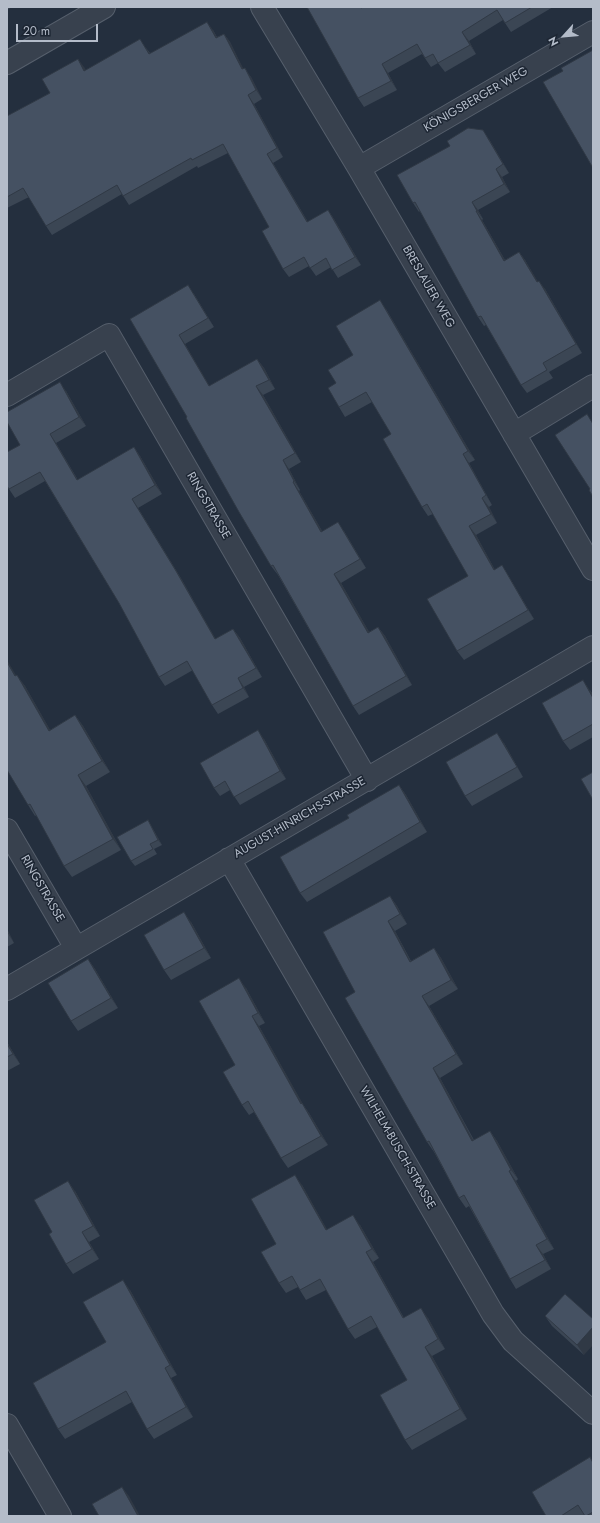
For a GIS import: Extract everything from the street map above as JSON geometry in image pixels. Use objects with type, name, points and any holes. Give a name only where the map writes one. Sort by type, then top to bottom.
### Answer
[{"type":"street","points":[[7,63],[104,7]]},
{"type":"street","name":"BRESLAUER WEG","points":[[262,7],[359,168],[593,569]]},
{"type":"street","name":"KÖNIGSBERGER WEG","points":[[359,168],[593,32]]},
{"type":"street","name":"RINGSTRASSE","points":[[7,395],[109,335],[366,780]]},
{"type":"street","points":[[514,434],[593,386]]},
{"type":"street","name":"AUGUST-HINRICHS-STRASSE","points":[[7,989],[593,647]]},
{"type":"street","name":"RINGSTRASSE","points":[[7,830],[76,948]]},
{"type":"street","name":"WILHELM-BUSCH-STRASSE","points":[[229,859],[493,1314],[513,1341],[593,1413]]},
{"type":"street","points":[[7,1425],[60,1516]]},
{"type":"building","points":[[307,7],[532,7],[505,23],[497,10],[462,32],[470,45],[438,63],[433,54],[425,58],[417,44],[382,64],[391,81],[358,98]]},
{"type":"building","points":[[207,22],[216,38],[224,34],[242,69],[245,68],[256,90],[248,95],[277,148],[267,154],[307,222],[328,210],[355,257],[332,270],[326,258],[310,268],[304,257],[283,269],[262,231],[269,227],[223,144],[192,160],[191,158],[123,196],[117,185],[46,226],[23,188],[7,197],[7,116],[50,93],[42,79],[78,59],[84,71],[140,39],[149,54]]},
{"type":"building","points":[[593,50],[593,168],[543,82],[563,71],[561,68]]},
{"type":"building","points":[[468,128],[483,130],[503,164],[496,169],[504,184],[472,202],[476,211],[504,261],[519,252],[537,282],[539,281],[576,344],[543,363],[547,370],[521,385],[481,316],[478,317],[415,202],[413,203],[397,175],[450,146],[447,141]]},
{"type":"building","points":[[188,285],[208,318],[179,335],[209,386],[257,359],[269,380],[256,386],[295,453],[283,460],[294,481],[293,482],[321,532],[338,522],[360,559],[334,574],[368,633],[378,627],[406,676],[353,706],[273,565],[271,566],[239,512],[186,418],[187,417],[130,319]]},
{"type":"building","points":[[380,300],[468,451],[463,454],[486,495],[482,498],[491,514],[469,526],[494,570],[502,565],[528,610],[457,651],[427,599],[468,576],[427,504],[422,507],[383,439],[391,434],[366,392],[339,407],[328,388],[336,383],[328,370],[353,355],[336,326]]},
{"type":"building","points":[[60,382],[79,417],[50,434],[77,480],[134,447],[155,485],[132,499],[215,639],[233,629],[256,668],[238,678],[243,688],[212,705],[187,661],[159,677],[119,603],[40,472],[9,489],[7,486],[7,452],[20,445],[7,422],[7,412]]},
{"type":"building","points":[[587,414],[593,424],[593,497],[589,490],[590,489],[555,435]]},
{"type":"building","points":[[7,662],[15,676],[17,675],[49,731],[75,715],[102,761],[78,775],[113,839],[64,866],[30,804],[28,805],[7,770]]},
{"type":"building","points":[[583,680],[593,698],[593,724],[563,741],[542,703]]},
{"type":"building","points":[[258,730],[280,771],[234,797],[225,781],[214,788],[200,763]]},
{"type":"building","points":[[497,733],[517,767],[465,796],[446,762]]},
{"type":"building","points":[[593,772],[593,800],[581,779]]},
{"type":"building","points":[[399,785],[420,822],[300,893],[280,857],[349,818],[347,815]]},
{"type":"building","points":[[148,820],[158,840],[150,844],[153,849],[131,861],[117,837]]},
{"type":"building","points":[[390,896],[400,914],[388,921],[410,962],[434,948],[451,980],[422,996],[456,1054],[433,1068],[472,1141],[490,1131],[511,1170],[509,1171],[547,1239],[536,1245],[545,1260],[510,1279],[464,1195],[459,1198],[429,1141],[427,1142],[345,998],[355,992],[323,932]]},
{"type":"building","points":[[184,912],[204,948],[164,970],[144,935]]},
{"type":"building","points":[[88,959],[111,998],[71,1021],[48,983]]},
{"type":"building","points":[[239,978],[258,1013],[252,1016],[301,1104],[302,1103],[321,1136],[281,1158],[248,1101],[242,1105],[223,1072],[235,1065],[199,1001]]},
{"type":"building","points":[[7,1044],[13,1054],[7,1057]]},
{"type":"building","points":[[295,1175],[326,1230],[353,1215],[372,1249],[366,1252],[403,1318],[421,1308],[438,1339],[425,1347],[460,1409],[405,1440],[380,1395],[407,1380],[371,1316],[348,1329],[320,1279],[300,1290],[292,1276],[279,1283],[261,1252],[276,1244],[251,1199]]},
{"type":"building","points":[[68,1181],[93,1226],[82,1232],[92,1249],[66,1264],[49,1234],[52,1232],[34,1200]]},
{"type":"building","points":[[123,1280],[170,1365],[165,1368],[186,1407],[147,1429],[126,1391],[58,1429],[33,1383],[106,1342],[83,1302]]},
{"type":"building","points":[[565,1294],[593,1319],[593,1327],[577,1345],[545,1316]]},
{"type":"building","points":[[590,1457],[593,1463],[593,1512],[585,1516],[578,1505],[561,1516],[546,1516],[532,1492]]},
{"type":"building","points":[[122,1487],[138,1516],[99,1516],[92,1504]]}]
